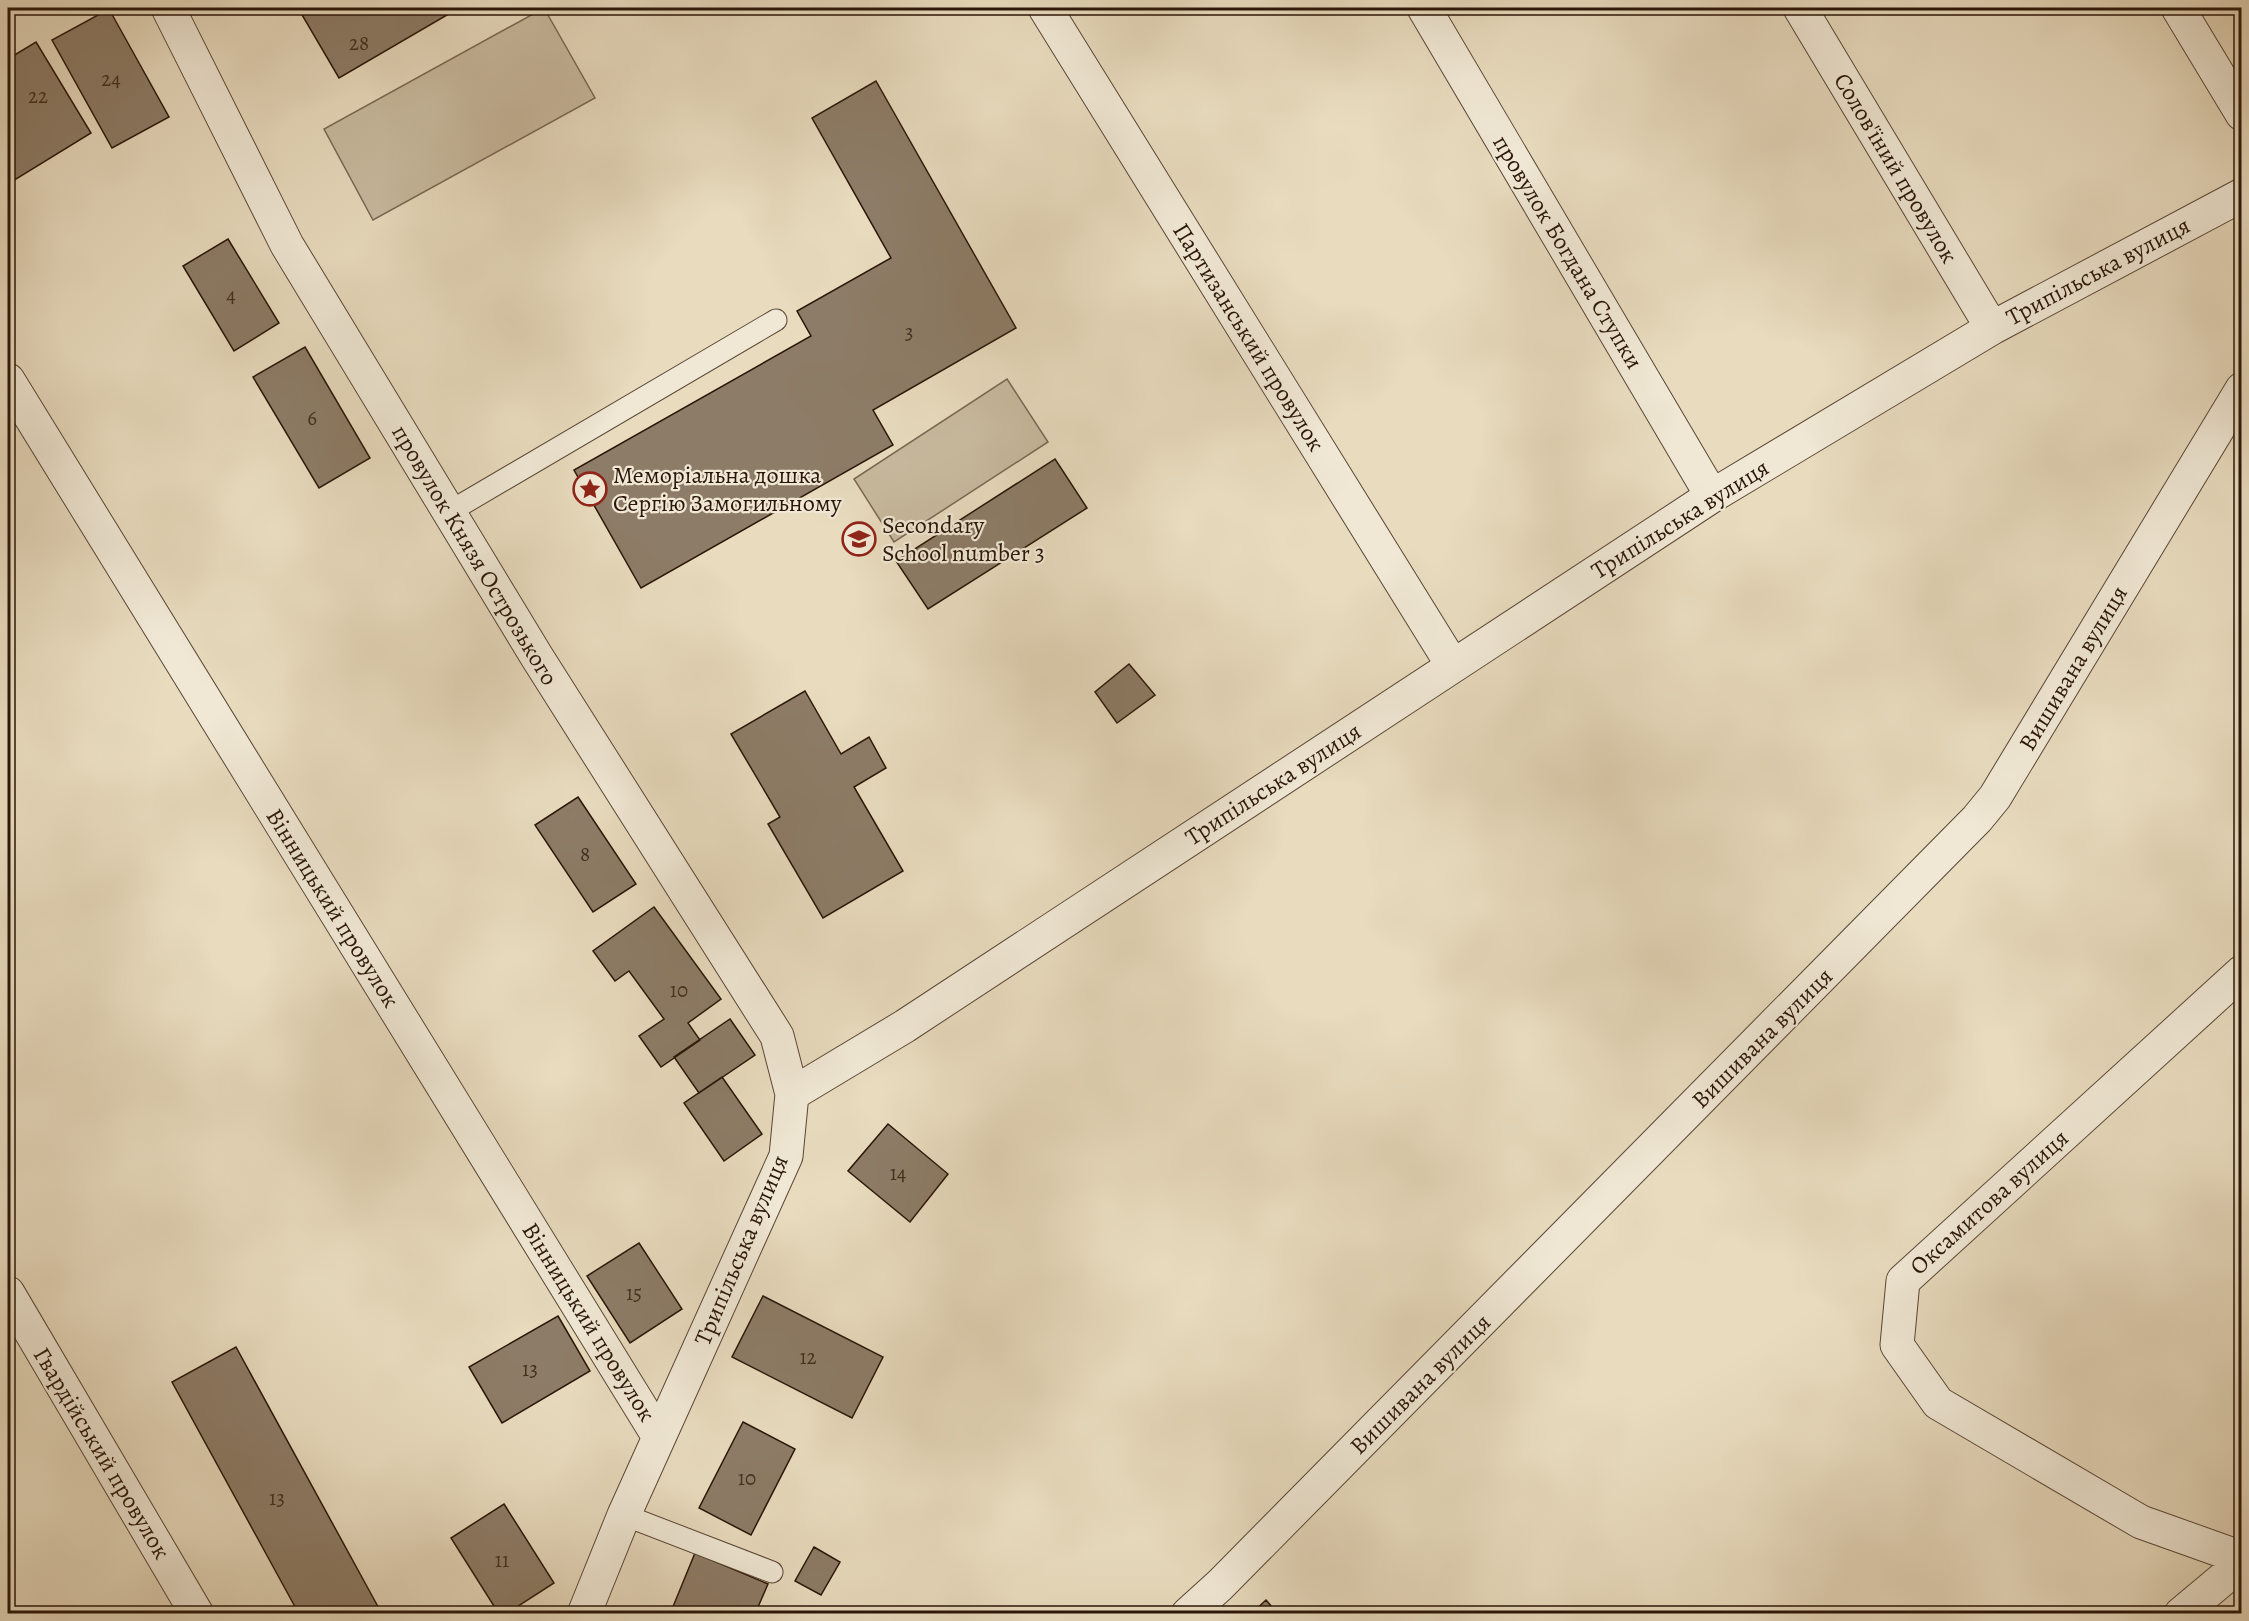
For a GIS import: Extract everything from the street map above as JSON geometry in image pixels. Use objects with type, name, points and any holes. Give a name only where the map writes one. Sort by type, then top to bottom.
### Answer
[{"type":"street","name":"провулок Князя Острозького","points":[[168,8],[287,245],[537,657],[777,1036],[792,1095]]},
{"type":"street","name":"Партизанський провулок","points":[[1045,8],[1453,666]]},
{"type":"street","name":"провулок Богдана Ступки","points":[[1424,8],[1712,496]]},
{"type":"street","name":"Солов'їний провулок","points":[[1800,8],[1992,328]]},
{"type":"street","points":[[2178,8],[2241,114]]},
{"type":"street","name":"Трипільська вулиця","points":[[584,1614],[624,1515],[786,1156],[792,1095],[905,1026],[1712,496],[1992,328],[2241,195]]},
{"type":"street","name":"Вінницький провулок","points":[[8,380],[659,1437]]},
{"type":"street","name":"Вишивана вулиця","points":[[1188,1614],[1237,1569],[1977,819],[1995,797],[2241,389]]},
{"type":"street","name":"Оксамитова вулиця","points":[[2241,972],[1903,1281],[1897,1345],[1938,1403],[2141,1522],[2241,1558]]},
{"type":"street","name":"Гвардійський провулок","points":[[8,1293],[197,1614]]},
{"type":"street","points":[[2181,1614],[2241,1563]]},
{"type":"lane","points":[[449,512],[776,320]]},
{"type":"lane","points":[[624,1515],[772,1572]]},
{"type":"shaded area","points":[[544,8],[595,98],[373,220],[324,129]]},
{"type":"shaded area","points":[[1007,379],[1048,442],[894,542],[854,479]]},
{"type":"building","points":[[298,8],[459,8],[339,78]]},
{"type":"building","points":[[109,9],[169,117],[112,148],[52,40]]},
{"type":"building","points":[[36,42],[91,133],[8,184],[8,59]]},
{"type":"building","points":[[876,81],[1016,328],[873,410],[893,445],[641,588],[574,470],[811,336],[797,311],[891,258],[812,118]]},
{"type":"building","points":[[228,239],[279,323],[234,351],[183,266]]},
{"type":"building","points":[[305,347],[370,458],[319,488],[253,377]]},
{"type":"building","points":[[1055,459],[1087,508],[928,609],[896,561]]},
{"type":"building","points":[[1129,664],[1155,695],[1117,723],[1095,692]]},
{"type":"building","points":[[805,691],[841,754],[869,737],[886,768],[854,787],[903,871],[823,918],[768,824],[780,817],[731,734]]},
{"type":"building","points":[[578,797],[636,884],[593,912],[535,825]]},
{"type":"building","points":[[654,907],[721,999],[688,1023],[700,1040],[661,1067],[639,1036],[664,1019],[629,971],[615,981],[593,951]]},
{"type":"building","points":[[730,1019],[755,1055],[699,1093],[674,1057]]},
{"type":"building","points":[[722,1077],[762,1134],[724,1161],[684,1103]]},
{"type":"building","points":[[888,1124],[948,1174],[910,1222],[848,1171]]},
{"type":"building","points":[[639,1243],[682,1309],[630,1343],[587,1276]]},
{"type":"building","points":[[763,1296],[883,1357],[852,1418],[732,1357]]},
{"type":"building","points":[[558,1316],[590,1371],[502,1423],[469,1367]]},
{"type":"building","points":[[236,1347],[382,1614],[299,1614],[172,1382]]},
{"type":"building","points":[[743,1422],[795,1449],[751,1535],[699,1508]]},
{"type":"building","points":[[504,1504],[554,1583],[506,1614],[499,1614],[451,1538]]},
{"type":"building","points":[[814,1547],[840,1562],[821,1595],[795,1581]]},
{"type":"building","points":[[695,1553],[768,1584],[755,1614],[670,1614]]},
{"type":"building","points":[[1266,1600],[1278,1614],[1251,1614]]},
{"type":"place","name":"Меморіальна дошка Сергію Замогильному","points":[[590,489]]},
{"type":"place","name":"Secondary School number 3","points":[[859,539]]}]
